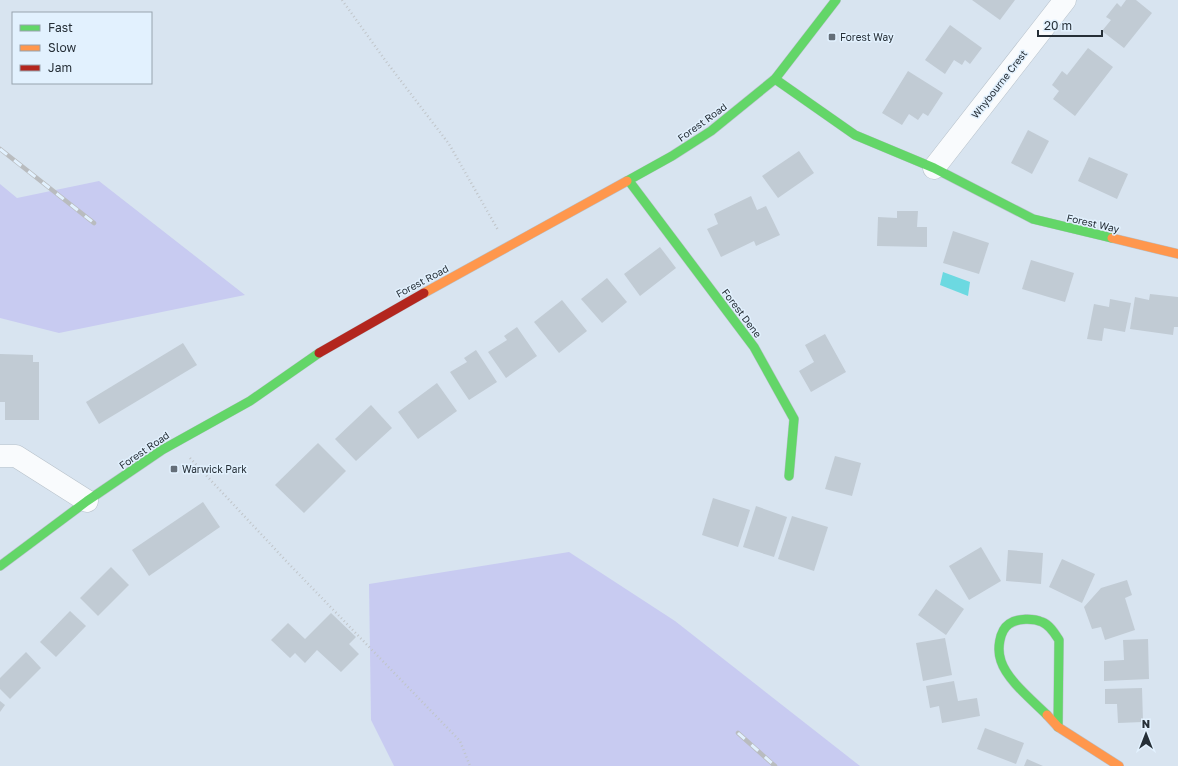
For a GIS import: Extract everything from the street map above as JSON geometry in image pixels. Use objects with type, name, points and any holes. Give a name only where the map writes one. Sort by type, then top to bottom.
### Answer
[{"type":"street","name":"Forest Road","points":[[0,566],[87,501],[176,441],[250,401],[315,355],[369,323],[629,181],[711,131],[775,79],[836,0]]},
{"type":"street","name":"Whybourne Crest","points":[[934,168],[1065,0]]},
{"type":"street","name":"Forest Way","points":[[775,79],[856,135],[934,168],[1033,219],[1178,254]]},
{"type":"street","name":"Forest Dene","points":[[629,181],[754,347],[794,419],[789,476]]},
{"type":"street","points":[[0,456],[16,456],[87,501]]},
{"type":"street","points":[[1058,727],[1059,640],[1051,629],[1043,622],[1031,619],[1020,620],[1009,624],[1002,633],[999,647],[1000,660],[1007,674],[1058,727],[1119,766]]},
{"type":"path","points":[[342,0],[385,60],[449,144],[508,247]]},
{"type":"path","points":[[176,441],[193,462],[289,564],[460,741],[470,766]]},
{"type":"shaded area","points":[[99,181],[245,295],[59,333],[0,318],[0,184],[17,198]]},
{"type":"shaded area","points":[[943,272],[970,282],[968,296],[940,285]]},
{"type":"shaded area","points":[[569,552],[675,621],[860,766],[394,766],[371,720],[369,584]]},
{"type":"building","points":[[972,0],[1015,0],[1000,20]]},
{"type":"building","points":[[1126,0],[1136,0],[1152,13],[1124,48],[1102,31],[1111,20],[1106,17],[1117,3],[1121,7]]},
{"type":"building","points":[[950,25],[982,48],[970,64],[965,60],[962,65],[954,60],[945,74],[925,60]]},
{"type":"building","points":[[1088,48],[1113,67],[1075,116],[1053,99],[1059,91],[1052,85],[1062,71],[1067,75]]},
{"type":"building","points":[[908,71],[943,93],[928,116],[923,113],[918,120],[909,114],[902,125],[882,113]]},
{"type":"building","points":[[1028,130],[1049,141],[1032,174],[1011,163]]},
{"type":"building","points":[[799,151],[814,173],[778,198],[762,176]]},
{"type":"building","points":[[1089,157],[1128,174],[1117,199],[1078,181]]},
{"type":"building","points":[[751,196],[757,210],[766,206],[780,235],[756,246],[754,241],[721,257],[707,229],[718,224],[714,214]]},
{"type":"building","points":[[897,211],[918,211],[917,227],[927,227],[927,247],[877,246],[878,217],[897,218]]},
{"type":"building","points":[[953,231],[989,243],[979,274],[943,263]]},
{"type":"building","points":[[660,247],[676,268],[640,296],[624,274]]},
{"type":"building","points":[[1031,260],[1074,273],[1065,302],[1022,289]]},
{"type":"building","points":[[607,278],[627,302],[602,323],[581,299]]},
{"type":"building","points":[[1150,294],[1178,297],[1178,327],[1174,327],[1173,335],[1130,329],[1135,297],[1149,300]]},
{"type":"building","points":[[1110,299],[1131,303],[1125,332],[1104,328],[1102,341],[1087,339],[1094,304],[1109,307]]},
{"type":"building","points":[[562,300],[587,331],[559,353],[534,322]]},
{"type":"building","points":[[517,327],[537,356],[506,378],[488,352],[507,340],[504,336]]},
{"type":"building","points":[[825,334],[846,372],[811,392],[799,371],[814,362],[805,345]]},
{"type":"building","points":[[183,343],[197,365],[99,424],[86,402]]},
{"type":"building","points":[[476,350],[497,382],[469,400],[450,372],[467,362],[464,358]]},
{"type":"building","points":[[0,354],[33,355],[33,362],[39,362],[39,420],[5,420],[5,402],[0,402]]},
{"type":"building","points":[[437,383],[457,411],[418,439],[398,412]]},
{"type":"building","points":[[371,405],[392,428],[356,461],[335,439]]},
{"type":"building","points":[[318,443],[346,471],[304,513],[275,485]]},
{"type":"building","points":[[835,456],[861,463],[852,496],[825,489]]},
{"type":"building","points":[[713,498],[750,510],[738,547],[702,535]]},
{"type":"building","points":[[203,502],[220,527],[149,576],[132,550]]},
{"type":"building","points":[[756,506],[787,517],[774,557],[743,547]]},
{"type":"building","points":[[792,516],[828,527],[814,571],[778,559]]},
{"type":"building","points":[[981,547],[1001,581],[969,600],[949,566]]},
{"type":"building","points":[[1008,550],[1043,553],[1041,584],[1006,581]]},
{"type":"building","points":[[1062,559],[1095,574],[1082,603],[1049,587]]},
{"type":"building","points":[[111,567],[129,585],[98,616],[80,598]]},
{"type":"building","points":[[1127,580],[1132,595],[1125,598],[1135,630],[1105,640],[1101,627],[1092,629],[1084,607],[1101,588]]},
{"type":"building","points":[[936,589],[964,609],[946,635],[918,615]]},
{"type":"building","points":[[70,611],[86,626],[56,657],[40,642]]},
{"type":"building","points":[[331,613],[356,637],[349,644],[359,654],[341,672],[317,650],[305,663],[295,653],[290,658],[271,640],[288,623],[305,639]]},
{"type":"building","points":[[945,638],[952,675],[923,681],[916,643]]},
{"type":"building","points":[[1148,639],[1149,679],[1104,681],[1104,661],[1124,660],[1123,640]]},
{"type":"building","points":[[26,652],[41,668],[10,699],[0,689],[0,678]]},
{"type":"building","points":[[954,681],[958,701],[977,698],[980,716],[942,723],[939,706],[930,708],[926,686]]},
{"type":"building","points":[[1142,688],[1143,722],[1118,723],[1117,704],[1105,704],[1105,689]]},
{"type":"building","points":[[0,701],[5,705],[0,712]]},
{"type":"building","points":[[985,728],[1024,743],[1016,764],[977,749]]},
{"type":"building","points":[[1027,759],[1043,766],[1024,766]]},
{"type":"railway","points":[[0,149],[94,223]]},
{"type":"railway","points":[[738,733],[775,766]]},
{"type":"traffic: fast","points":[[627,181],[672,156],[711,131],[775,79],[836,0]]},
{"type":"traffic: fast","points":[[775,79],[855,135],[934,168],[1033,219],[1112,238]]},
{"type":"traffic: fast","points":[[629,181],[754,347],[794,419],[789,476]]},
{"type":"traffic: fast","points":[[0,566],[87,501],[162,450],[250,401],[319,353]]},
{"type":"traffic: fast","points":[[1047,715],[1014,683],[1001,661],[999,652],[1001,636],[1006,627],[1013,622],[1030,619],[1045,623],[1050,627],[1059,640],[1058,727]]},
{"type":"traffic: slow","points":[[424,293],[627,181]]},
{"type":"traffic: slow","points":[[1112,238],[1178,254]]},
{"type":"traffic: slow","points":[[1047,715],[1058,727],[1119,766]]},
{"type":"traffic: jam","points":[[319,353],[424,293]]},
{"type":"place","name":"Forest Way","points":[[832,37]]},
{"type":"place","name":"Warwick Park","points":[[174,469]]}]
